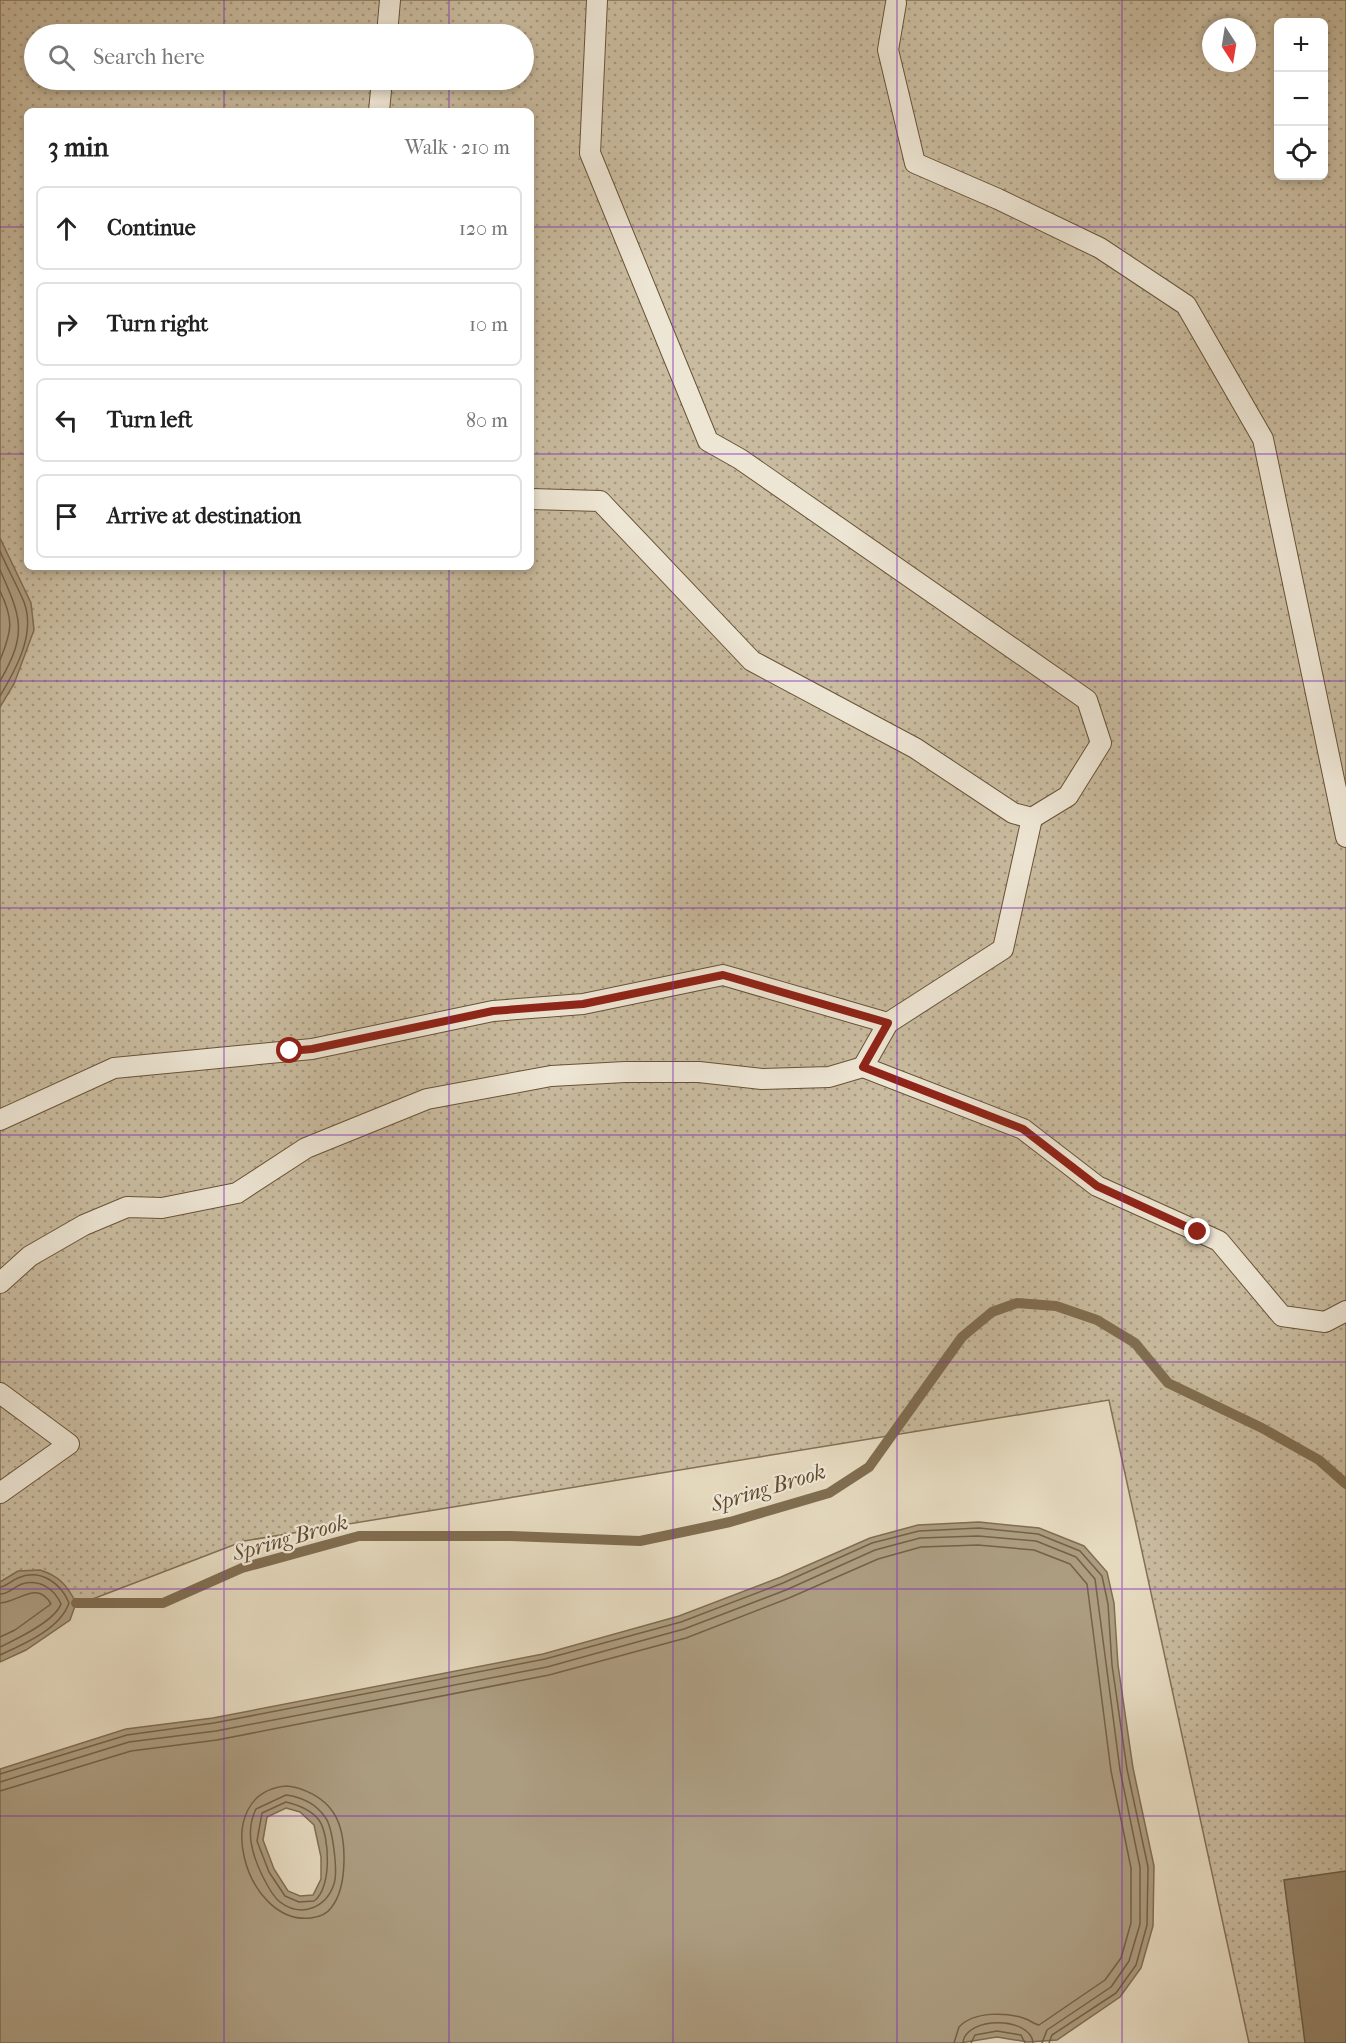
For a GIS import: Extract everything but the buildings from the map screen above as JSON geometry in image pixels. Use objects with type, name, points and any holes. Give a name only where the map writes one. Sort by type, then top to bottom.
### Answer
[{"type":"lane","points":[[388,24],[390,0]]},
{"type":"lane","points":[[597,0],[591,153],[708,441],[740,459],[1087,700],[1101,743],[1068,796],[1032,818],[1003,949],[888,1023],[863,1067]]},
{"type":"lane","points":[[896,3],[888,50],[915,163],[998,199],[1100,248],[1186,305],[1263,439],[1346,837]]},
{"type":"lane","points":[[379,108],[381,90]]},
{"type":"lane","points":[[534,499],[600,501],[752,661],[915,748],[1014,813],[1032,818]]},
{"type":"lane","points":[[0,1120],[114,1068],[312,1049],[493,1011],[583,1004],[723,975],[888,1023]]},
{"type":"lane","points":[[0,1283],[30,1256],[84,1225],[127,1207],[162,1208],[237,1192],[306,1148],[427,1099],[552,1076],[625,1072],[699,1072],[762,1079],[829,1077],[863,1067],[1023,1129],[1097,1186],[1219,1241],[1282,1316],[1325,1323],[1346,1311]]},
{"type":"lane","points":[[0,1393],[69,1444],[0,1493]]},
{"type":"shaded area","points":[[0,0],[1346,0],[1346,2043],[1249,2043],[1109,1400],[244,1541],[43,1618],[0,1639]]},
{"type":"water","points":[[0,538],[31,603],[34,630],[14,684],[0,707]]},
{"type":"water","points":[[979,1522],[1039,1528],[1084,1546],[1107,1572],[1114,1603],[1118,1665],[1133,1768],[1154,1866],[1153,1926],[1141,1968],[1120,1997],[1057,2040],[1028,2042],[997,2037],[960,2043],[0,2043],[0,1769],[126,1729],[213,1718],[543,1654],[679,1616],[781,1577],[870,1538],[918,1525]],"holes":[[[286,1808],[300,1812],[314,1825],[321,1857],[321,1879],[313,1895],[300,1896],[288,1891],[274,1869],[263,1840],[267,1817]]]},
{"type":"water","points":[[40,1570],[57,1578],[73,1597],[76,1603],[70,1620],[26,1650],[0,1662],[0,1582],[18,1571]]},
{"type":"waterway","name":"Spring Brook","points":[[76,1603],[163,1603],[242,1568],[359,1536],[511,1536],[640,1541],[730,1522],[829,1493],[869,1467],[962,1337],[992,1312],[1017,1303],[1056,1306],[1097,1320],[1135,1343],[1168,1383],[1262,1428],[1319,1460],[1346,1484]]},
{"type":"route","points":[[290,1051],[312,1049],[493,1011],[583,1004],[723,975],[888,1023],[863,1067],[1023,1129],[1097,1186],[1198,1232]]}]
